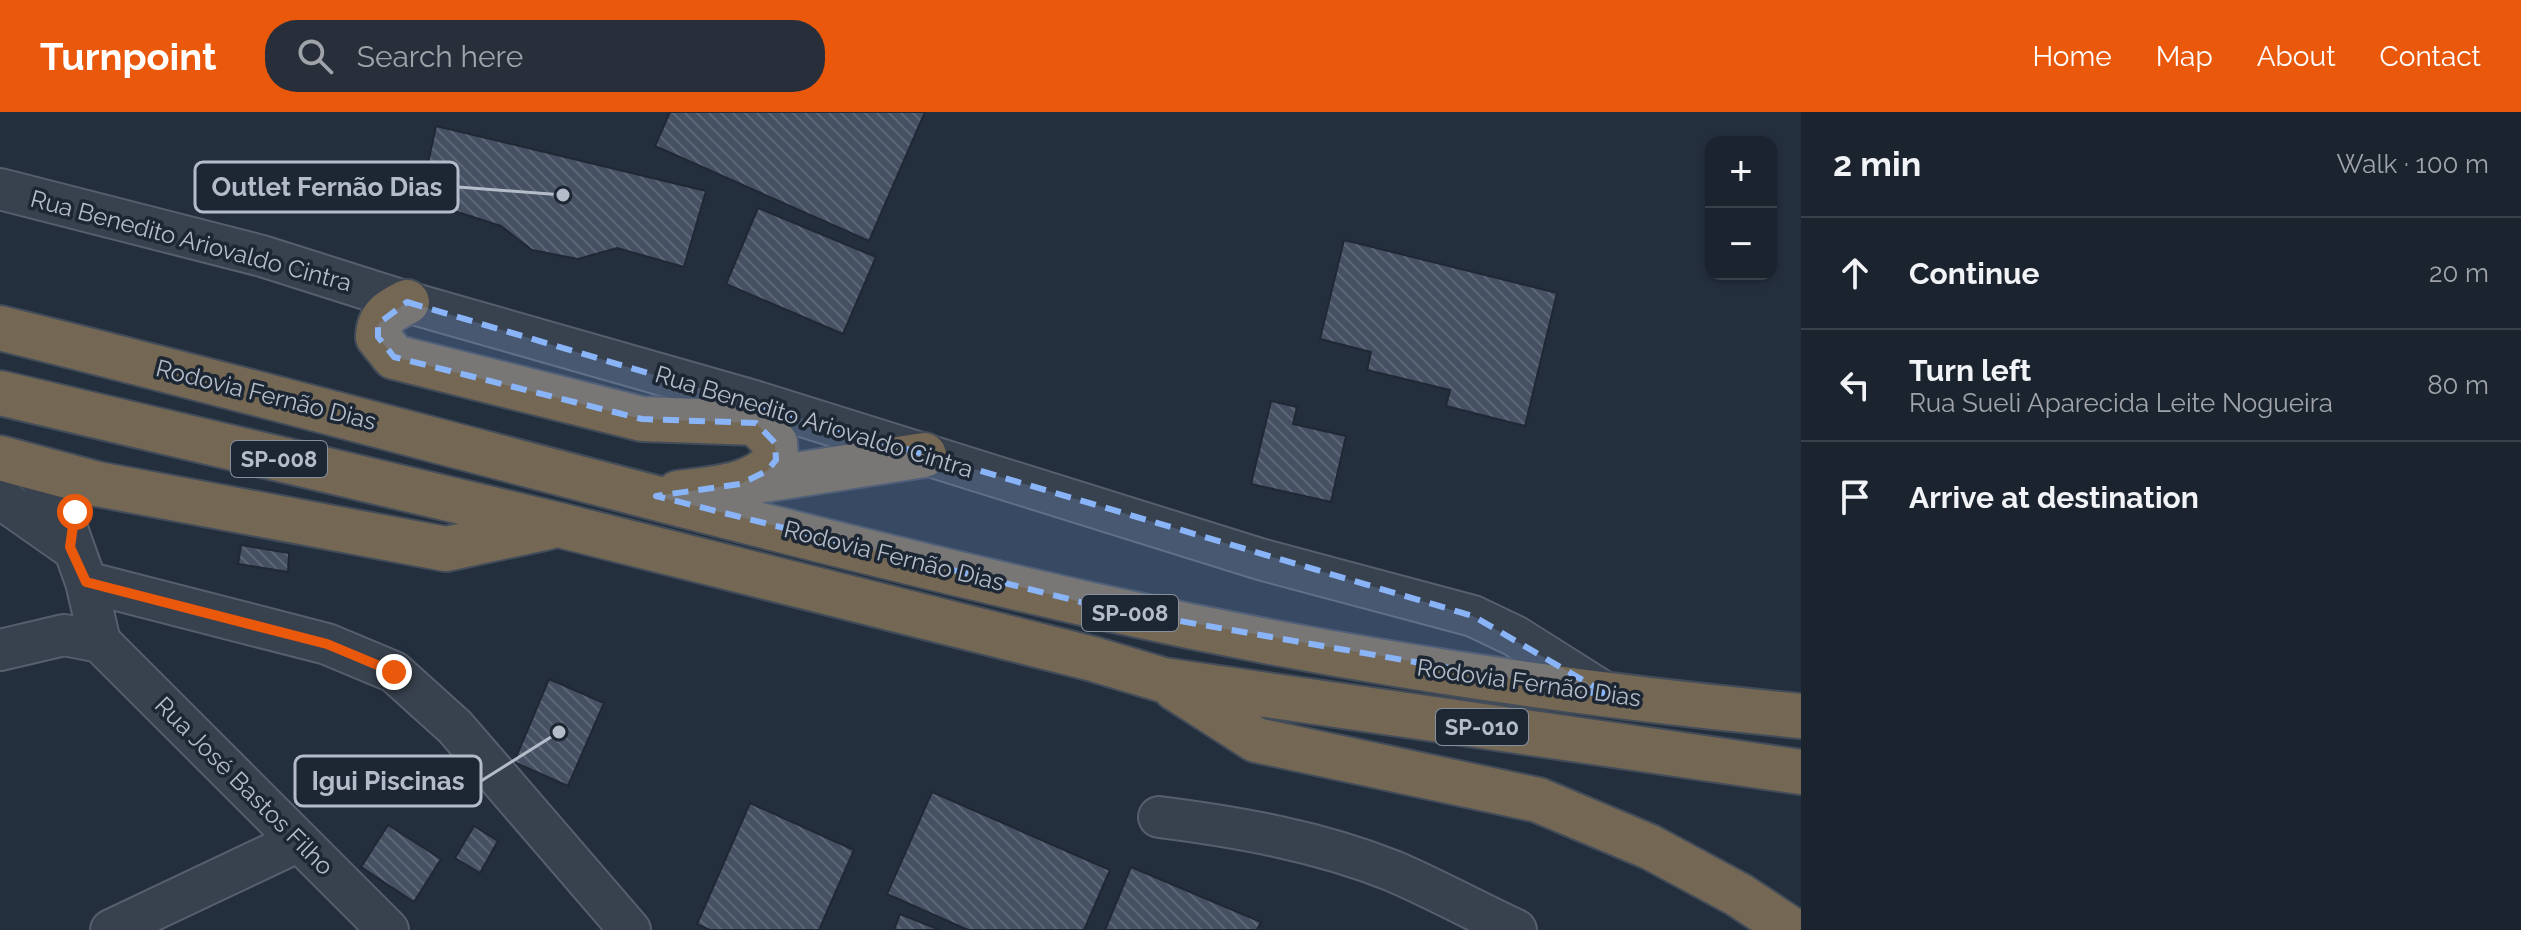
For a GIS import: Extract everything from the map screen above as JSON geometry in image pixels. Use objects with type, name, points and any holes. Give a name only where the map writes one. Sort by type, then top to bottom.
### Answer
[{"type":"highway","points":[[407,302],[386,313],[378,324],[378,337],[394,357],[642,419],[756,423],[768,431],[775,443],[776,460],[767,471],[740,484]]},
{"type":"highway","name":"Rodovia Fernão Dias","points":[[0,328],[1105,608],[1311,649],[1610,696],[1801,716]]},
{"type":"highway","name":"Rodovia Fernão Dias","points":[[0,393],[559,525],[1093,659],[1163,680],[1801,772]]},
{"type":"highway","points":[[656,496],[924,455]]},
{"type":"highway","points":[[16,463],[97,484],[446,549],[559,525]]},
{"type":"highway","name":"SP-008","points":[[1163,680],[1256,740],[1538,800],[1650,847],[1739,895],[1792,930]]},
{"type":"street","name":"Rua Benedito Ariovaldo Cintra","points":[[0,189],[262,256],[407,302],[754,401],[1260,559],[1473,616],[1515,636],[1610,696]]},
{"type":"street","points":[[0,650],[64,635],[100,642],[56,498],[16,463]]},
{"type":"street","points":[[78,564],[75,512],[97,484]]},
{"type":"street","points":[[0,498],[78,564],[327,644],[394,672],[455,727],[630,930]]},
{"type":"street","name":"Rua José Bastos Filho","points":[[100,642],[388,930]]},
{"type":"street","points":[[1159,817],[1236,827],[1316,846],[1392,871],[1516,930]]},
{"type":"street","points":[[111,930],[299,841]]},
{"type":"highlighted area","points":[[407,302],[1473,616],[1610,696],[1105,608],[656,496],[740,484],[767,471],[776,460],[775,443],[756,423],[642,419],[394,357],[378,337],[378,324]]},
{"type":"building","points":[[670,112],[925,112],[869,241],[655,146]]},
{"type":"building","points":[[436,126],[706,191],[684,267],[617,248],[578,259],[532,250],[501,226],[420,200]]},
{"type":"building","points":[[758,208],[876,257],[843,334],[726,284]]},
{"type":"building","points":[[1344,240],[1557,293],[1525,426],[1446,406],[1450,390],[1367,370],[1371,352],[1320,339]]},
{"type":"building","points":[[1271,401],[1297,407],[1293,424],[1346,436],[1331,502],[1251,484]]},
{"type":"building","points":[[241,545],[289,553],[288,572],[238,564]]},
{"type":"building","points":[[549,679],[604,703],[568,786],[514,762]]},
{"type":"building","points":[[932,792],[1110,870],[1084,930],[968,930],[887,894]]},
{"type":"building","points":[[750,803],[854,850],[819,930],[710,930],[697,924]]},
{"type":"building","points":[[388,825],[441,859],[414,902],[361,867]]},
{"type":"building","points":[[474,826],[498,841],[480,873],[455,858]]},
{"type":"building","points":[[1131,867],[1261,922],[1257,930],[1105,930]]},
{"type":"building","points":[[900,914],[940,930],[894,930]]},
{"type":"place","name":"Outlet Fernão Dias","points":[[563,195]]},
{"type":"place","name":"Igui Piscinas","points":[[559,732]]},
{"type":"route","points":[[75,512],[70,547],[86,582],[327,644],[394,672]]}]
